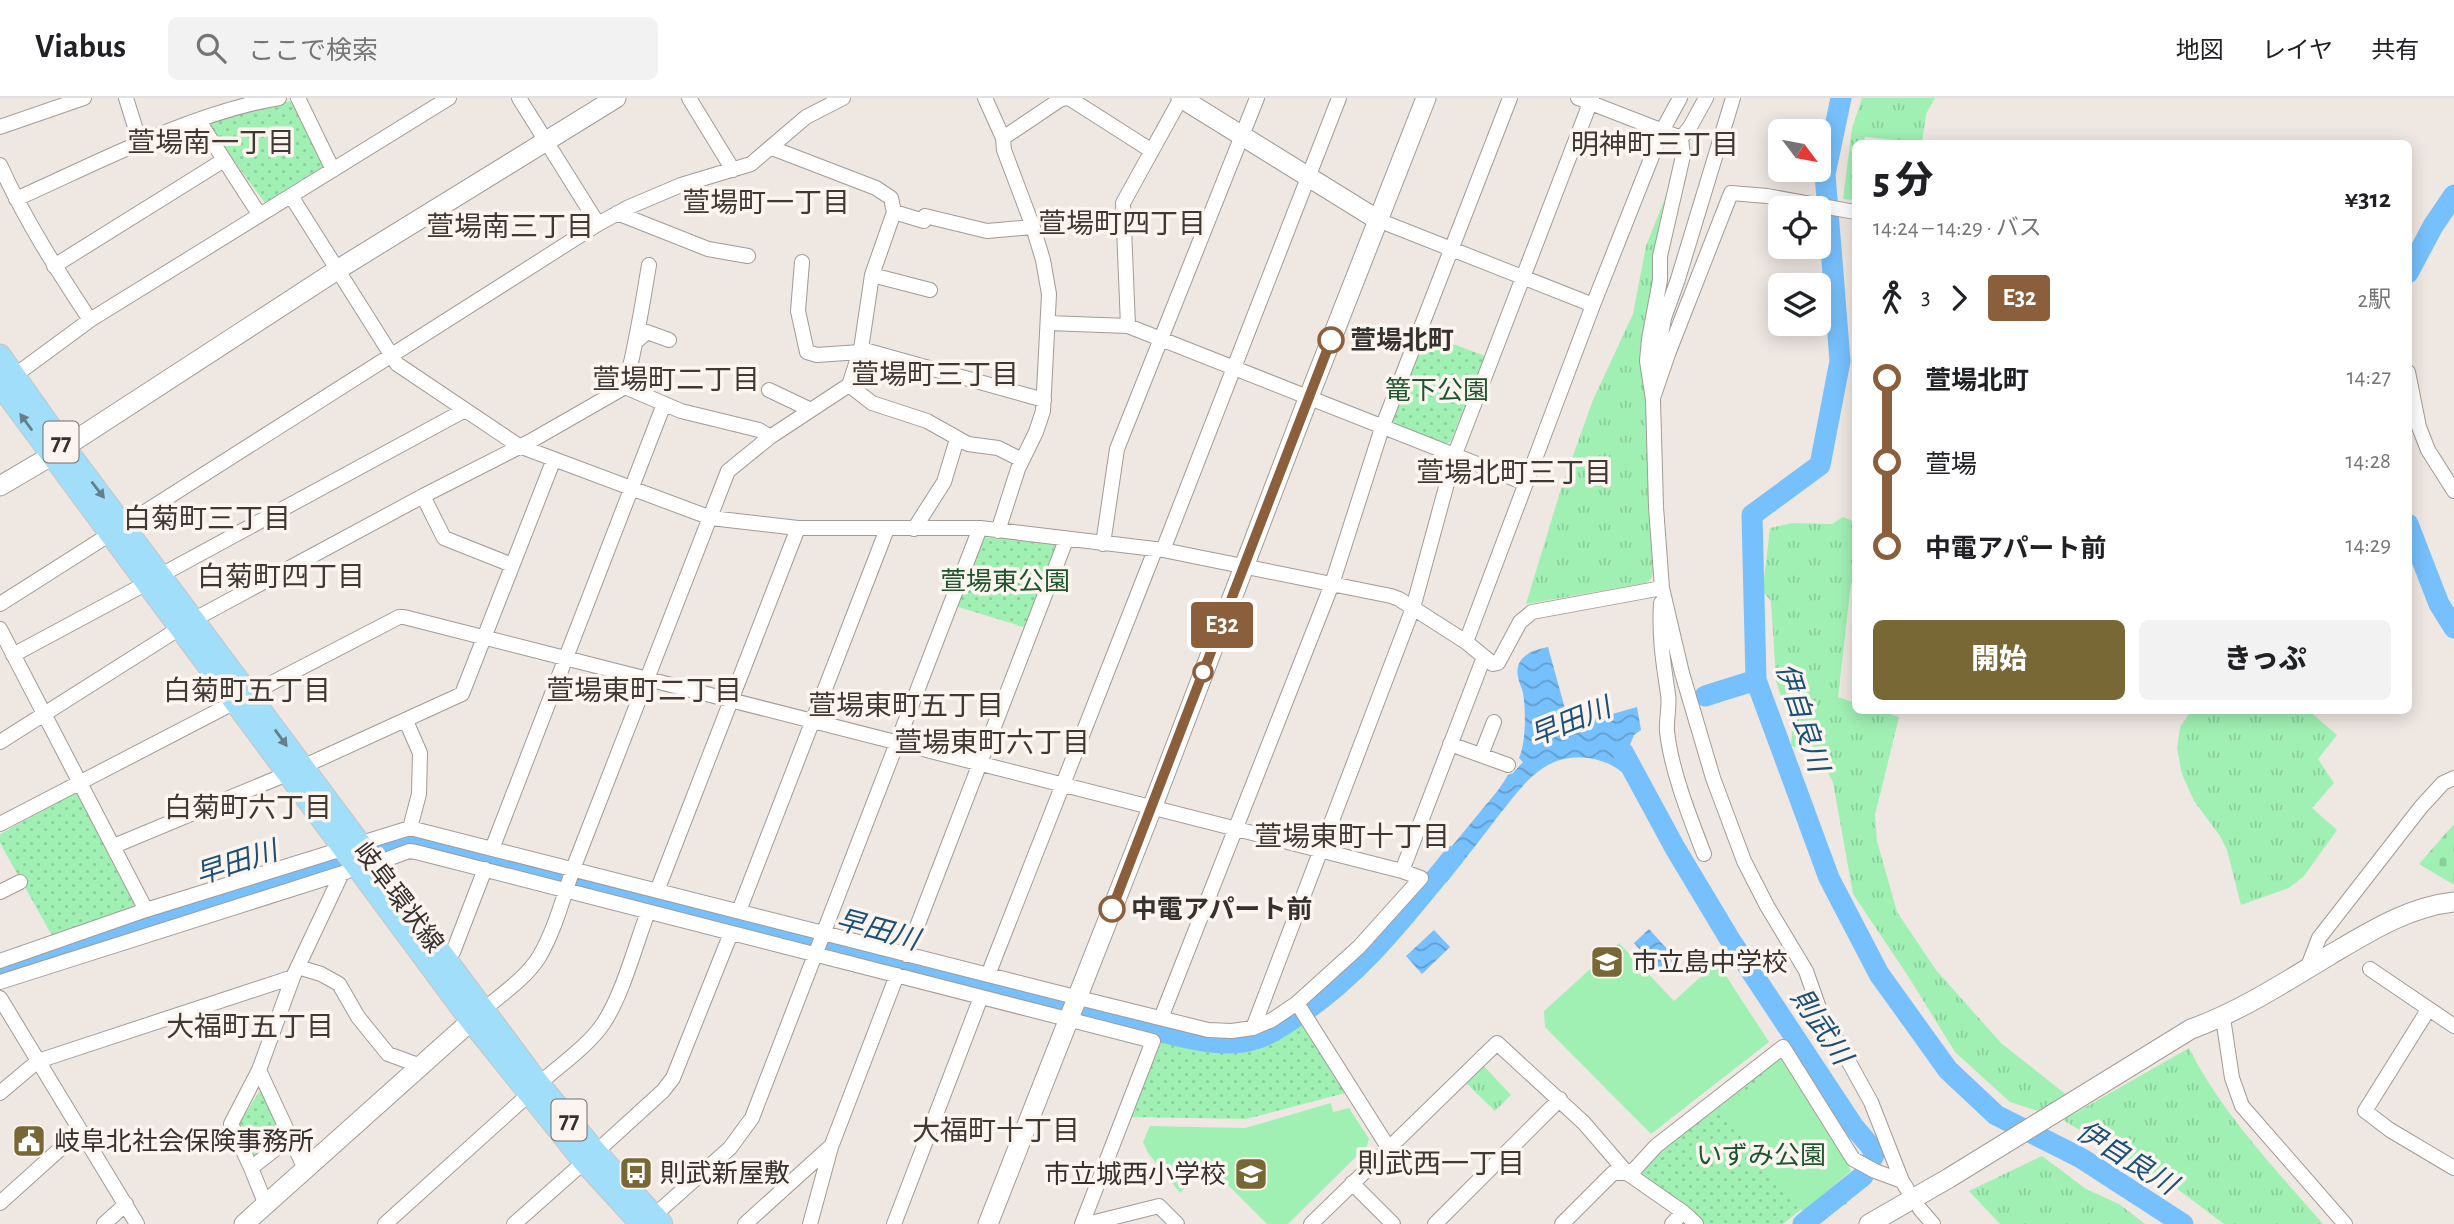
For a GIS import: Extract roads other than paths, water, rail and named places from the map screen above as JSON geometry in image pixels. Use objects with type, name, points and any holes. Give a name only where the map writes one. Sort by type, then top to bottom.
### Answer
[{"type":"main road","name":"岐阜環状線","points":[[0,355],[4,386],[118,530],[295,770],[356,858],[534,1089],[590,1157],[651,1222]]},
{"type":"main road","name":"岐阜環状線","points":[[356,858],[445,959],[477,1015]]},
{"type":"street","points":[[0,127],[84,98]]},
{"type":"street","points":[[126,98],[140,143]]},
{"type":"street","points":[[16,199],[140,143],[227,110],[279,98]]},
{"type":"street","points":[[298,98],[333,170]]},
{"type":"street","points":[[4,386],[90,320],[449,98]]},
{"type":"street","points":[[519,98],[598,224]]},
{"type":"street","points":[[0,486],[337,270],[616,98]]},
{"type":"street","points":[[689,98],[733,170]]},
{"type":"street","points":[[0,604],[598,224],[681,185],[751,164],[806,117],[843,98]]},
{"type":"street","points":[[985,98],[1003,138],[1004,150],[1034,228],[1049,294],[1043,411],[1036,432],[1021,460],[998,531]]},
{"type":"street","points":[[1003,138],[1061,99],[1069,98],[1152,151]]},
{"type":"street","points":[[1128,326],[1123,203],[1181,98],[1378,220],[1593,304]]},
{"type":"street","points":[[1103,544],[1117,449],[1257,98]]},
{"type":"street","points":[[988,975],[1234,368],[1339,98]]},
{"type":"street","points":[[988,1224],[1426,98]]},
{"type":"street","points":[[1161,1018],[1332,584],[1382,428],[1510,98]]},
{"type":"street","points":[[1466,642],[1593,304],[1662,131],[1680,98]]},
{"type":"street","points":[[1704,854],[1686,809],[1667,733],[1669,697],[1662,665],[1662,588],[1648,339],[1660,280],[1661,256],[1684,156],[1681,138],[1706,98]]},
{"type":"street","points":[[1649,380],[1658,353],[1664,318],[1733,98]]},
{"type":"street","points":[[1253,1028],[1413,608],[1455,454],[1587,100],[1681,138]]},
{"type":"street","points":[[199,121],[259,214]]},
{"type":"street","points":[[244,1224],[524,976],[539,957],[729,471],[770,437],[849,385],[861,351],[872,275],[894,212],[891,198],[876,188],[772,148]]},
{"type":"street","points":[[54,266],[224,160]]},
{"type":"street","points":[[0,165],[54,266],[90,320]]},
{"type":"street","points":[[1653,400],[1668,354],[1731,192],[1852,211]]},
{"type":"street","points":[[291,196],[397,364],[519,446],[711,518],[798,528],[980,528],[1159,550],[1391,596],[1466,642],[1493,664],[1498,663],[1520,622],[1532,612],[1662,588]]},
{"type":"street","points":[[894,212],[924,221],[925,216],[987,231],[1034,228]]},
{"type":"street","points":[[617,213],[708,249],[748,256]]},
{"type":"street","points":[[802,262],[798,311],[807,352],[817,355],[861,351],[1044,400]]},
{"type":"street","points":[[0,742],[187,624],[625,387],[638,340],[638,320],[649,265]]},
{"type":"street","points":[[872,275],[930,290]]},
{"type":"street","points":[[1048,323],[1128,326],[1525,483]]},
{"type":"street","points":[[638,340],[647,332],[669,340]]},
{"type":"street","points":[[849,385],[872,403],[927,421],[968,444],[998,448],[1021,460]]},
{"type":"street","points":[[625,387],[664,404],[760,430],[770,437]]},
{"type":"street","points":[[769,390],[811,410]]},
{"type":"street","points":[[2412,392],[2419,427],[2428,450],[2454,491]]},
{"type":"street","points":[[492,849],[664,404]]},
{"type":"street","points":[[13,654],[465,410]]},
{"type":"street","points":[[914,529],[944,482],[957,439]]},
{"type":"street","points":[[114,846],[295,770],[462,694],[554,459]]},
{"type":"street","points":[[423,496],[444,538],[512,565]]},
{"type":"street","points":[[657,891],[798,528]]},
{"type":"street","points":[[651,1222],[730,1148],[752,1118],[980,528]]},
{"type":"street","points":[[739,911],[887,529]]},
{"type":"street","points":[[906,955],[1066,540]]},
{"type":"street","points":[[1562,1224],[1613,1173],[1627,1173],[1635,1169],[1656,1146],[1783,1047],[1853,1159],[1904,1185],[1871,1102],[1819,1008],[1806,971],[1744,861],[1713,778],[1682,673],[1662,588]]},
{"type":"street","points":[[0,824],[399,617],[1320,850],[1421,878],[1301,1009],[1253,1028],[1232,1031],[1208,1030],[1161,1018],[981,997],[648,912],[492,849],[410,828],[356,858],[0,982]]},
{"type":"street","points":[[0,629],[146,910]]},
{"type":"street","points":[[1402,871],[1484,657]]},
{"type":"street","points":[[406,721],[420,753],[419,794],[410,828]]},
{"type":"street","points":[[1481,755],[1494,722]]},
{"type":"street","points":[[1450,744],[1507,765]]},
{"type":"street","points":[[2307,969],[2319,938],[2327,927],[2421,807],[2443,783],[2454,778]]},
{"type":"street","points":[[0,961],[146,910],[356,858],[409,852],[485,869],[657,891],[988,975],[1153,1041],[1085,1224]]},
{"type":"street","points":[[265,1205],[230,1124],[260,1070],[296,972],[356,858]]},
{"type":"street","points":[[445,959],[453,951],[485,869]]},
{"type":"street","points":[[0,892],[20,882]]},
{"type":"street","points":[[1869,1224],[2191,1029],[2223,1018],[2403,915],[2454,902]]},
{"type":"street","points":[[385,1224],[591,1038],[603,1024],[648,912]]},
{"type":"street","points":[[514,1224],[663,1091],[673,1078],[731,933]]},
{"type":"street","points":[[2370,969],[2454,1026]]},
{"type":"street","points":[[0,1093],[38,1061],[296,972],[321,974],[339,984],[358,1017],[388,1054],[421,1066]]},
{"type":"street","points":[[810,1224],[831,1147],[897,975]]},
{"type":"street","points":[[894,1224],[981,997]]},
{"type":"street","points":[[0,998],[137,1224]]},
{"type":"street","points":[[1301,1009],[1388,1147]]},
{"type":"street","points":[[2428,1010],[2365,1111],[2390,1130],[2454,1168]]},
{"type":"street","points":[[2223,1018],[2232,1078],[2242,1106],[2345,1224]]},
{"type":"street","points":[[1311,1224],[1497,1043],[1560,1099],[1627,1173],[1696,1224]]},
{"type":"street","points":[[260,1070],[305,1169]]},
{"type":"street","points":[[1435,1224],[1560,1099]]},
{"type":"street","points":[[0,1203],[80,1131]]},
{"type":"street","points":[[251,1168],[291,1138]]},
{"type":"street","points":[[745,1224],[831,1147]]},
{"type":"street","points":[[1352,1182],[1393,1224]]},
{"type":"street","points":[[104,1224],[125,1204]]},
{"type":"street","points":[[1085,1224],[1159,1206],[1177,1224]]},
{"type":"street","points":[[1672,1224],[1683,1212]]},
{"type":"water","points":[[1548,647],[1567,716],[1572,715],[1573,719],[1607,709],[1609,715],[1637,707],[1641,730],[1634,735],[1629,747],[1641,773],[1631,781],[1622,772],[1601,761],[1578,757],[1566,758],[1543,768],[1530,778],[1446,883],[1429,874],[1508,775],[1523,762],[1519,758],[1524,736],[1525,708],[1517,670],[1526,656]]},
{"type":"water","points":[[1649,929],[1676,959],[1661,973],[1634,943]]},
{"type":"water","points":[[1434,930],[1450,947],[1422,974],[1406,956]]},
{"type":"waterway","name":"伊自良川","points":[[1841,98],[1825,174],[1840,361],[1820,465],[1752,515],[1756,680],[1829,878],[1879,974],[1948,1070],[1996,1115],[2081,1158],[2183,1224]]},
{"type":"waterway","points":[[2412,265],[2433,226],[2454,195]]},
{"type":"waterway","points":[[2412,534],[2439,604],[2454,628]]},
{"type":"waterway","name":"早田川","points":[[1705,696],[1756,680]]},
{"type":"waterway","name":"則武川","points":[[1623,752],[1675,848],[1729,938],[1854,1127],[1872,1148],[1874,1155],[1863,1176],[1803,1224]]},
{"type":"waterway","name":"早田川","points":[[0,968],[411,836],[1153,1030],[1198,1040],[1231,1043],[1251,1041],[1271,1032],[1296,1017],[1341,982],[1381,943],[1454,856]]},
{"type":"waterway","points":[[1841,1193],[1845,1203]]},
{"type":"place","name":"萱場北町","points":[[1331,340]]},
{"type":"place","name":"中電アパート前","points":[[1112,909]]},
{"type":"place","name":"市立島中学校","points":[[1607,962]]},
{"type":"place","name":"岐阜北社会保険事務所","points":[[29,1141]]},
{"type":"place","name":"則武新屋敷","points":[[636,1173]]},
{"type":"place","name":"市立城西小学校","points":[[1251,1174]]},
{"type":"district","name":"萱場南一丁目","points":[[211,142]]},
{"type":"district","name":"明神町三丁目","points":[[1655,144]]},
{"type":"district","name":"萱場町一丁目","points":[[766,202]]},
{"type":"district","name":"萱場町四丁目","points":[[1122,223]]},
{"type":"district","name":"萱場南三丁目","points":[[510,226]]},
{"type":"district","name":"萱場町三丁目","points":[[935,374]]},
{"type":"district","name":"萱場町二丁目","points":[[676,379]]},
{"type":"district","name":"萱場北町三丁目","points":[[1514,472]]},
{"type":"district","name":"白菊町三丁目","points":[[207,518]]},
{"type":"district","name":"白菊町四丁目","points":[[281,576]]},
{"type":"district","name":"白菊町五丁目","points":[[247,690]]},
{"type":"district","name":"萱場東町二丁目","points":[[644,690]]},
{"type":"district","name":"萱場東町五丁目","points":[[906,705]]},
{"type":"district","name":"萱場東町六丁目","points":[[992,742]]},
{"type":"district","name":"白菊町六丁目","points":[[248,807]]},
{"type":"district","name":"萱場東町十丁目","points":[[1352,836]]},
{"type":"district","name":"大福町五丁目","points":[[250,1026]]},
{"type":"district","name":"大福町十丁目","points":[[996,1130]]},
{"type":"district","name":"則武西一丁目","points":[[1441,1163]]},
{"type":"park label","name":"篭下公園","points":[[1437,390]]},
{"type":"park label","name":"萱場東公園","points":[[1005,581]]},
{"type":"park label","name":"いずみ公園","points":[[1761,1155]]}]
